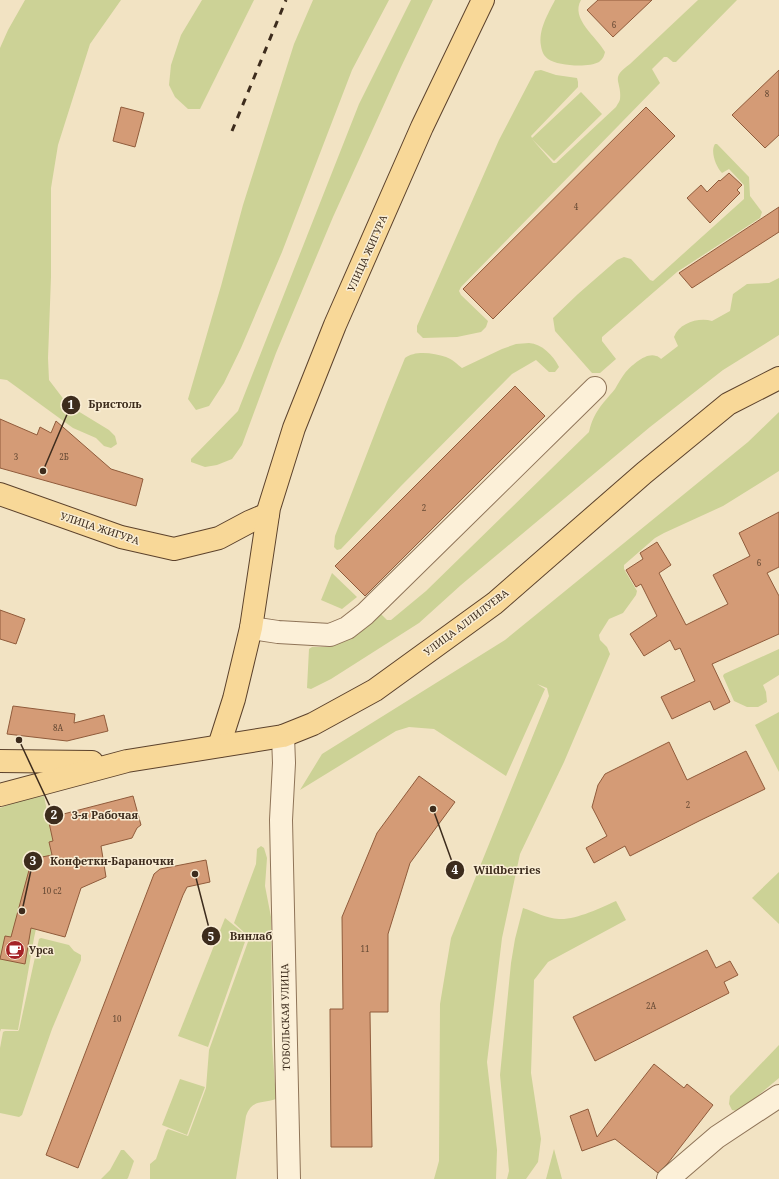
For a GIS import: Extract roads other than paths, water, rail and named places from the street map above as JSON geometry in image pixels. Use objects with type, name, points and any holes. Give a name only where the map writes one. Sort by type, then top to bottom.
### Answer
[{"type":"main road","name":"УЛИЦА ЖИГУРА","points":[[219,746],[234,699],[252,628],[268,514],[294,428],[335,325],[422,127],[483,0]]},
{"type":"main road","name":"УЛИЦА АЛЛИЛУЕВА","points":[[0,795],[127,762],[283,736],[313,724],[374,690],[495,603],[644,472],[728,404],[779,378]]},
{"type":"main road","name":"УЛИЦА ЖИГУРА","points":[[0,494],[121,536],[174,549],[219,538],[268,514]]},
{"type":"main road","name":"УЛИЦА АЛЛИЛУЕВА","points":[[0,761],[127,762]]},
{"type":"street","points":[[252,628],[278,632],[330,635],[347,628],[365,614],[596,388]]},
{"type":"street","name":"ТОБОЛЬСКАЯ УЛИЦА","points":[[283,736],[284,763],[282,828],[289,1179]]},
{"type":"street","points":[[668,1179],[716,1137],[779,1096]]},
{"type":"railway","points":[[232,131],[286,0]]},
{"type":"place","name":"Бристоль","points":[[43,471]]},
{"type":"place","name":"3-я Рабочая","points":[[19,740]]},
{"type":"place","name":"Wildberries","points":[[433,809]]},
{"type":"place","name":"Винлаб","points":[[195,874]]},
{"type":"place","name":"Конфетки-Бараночки","points":[[22,911]]},
{"type":"place","name":"Урса","points":[[15,950]]}]
